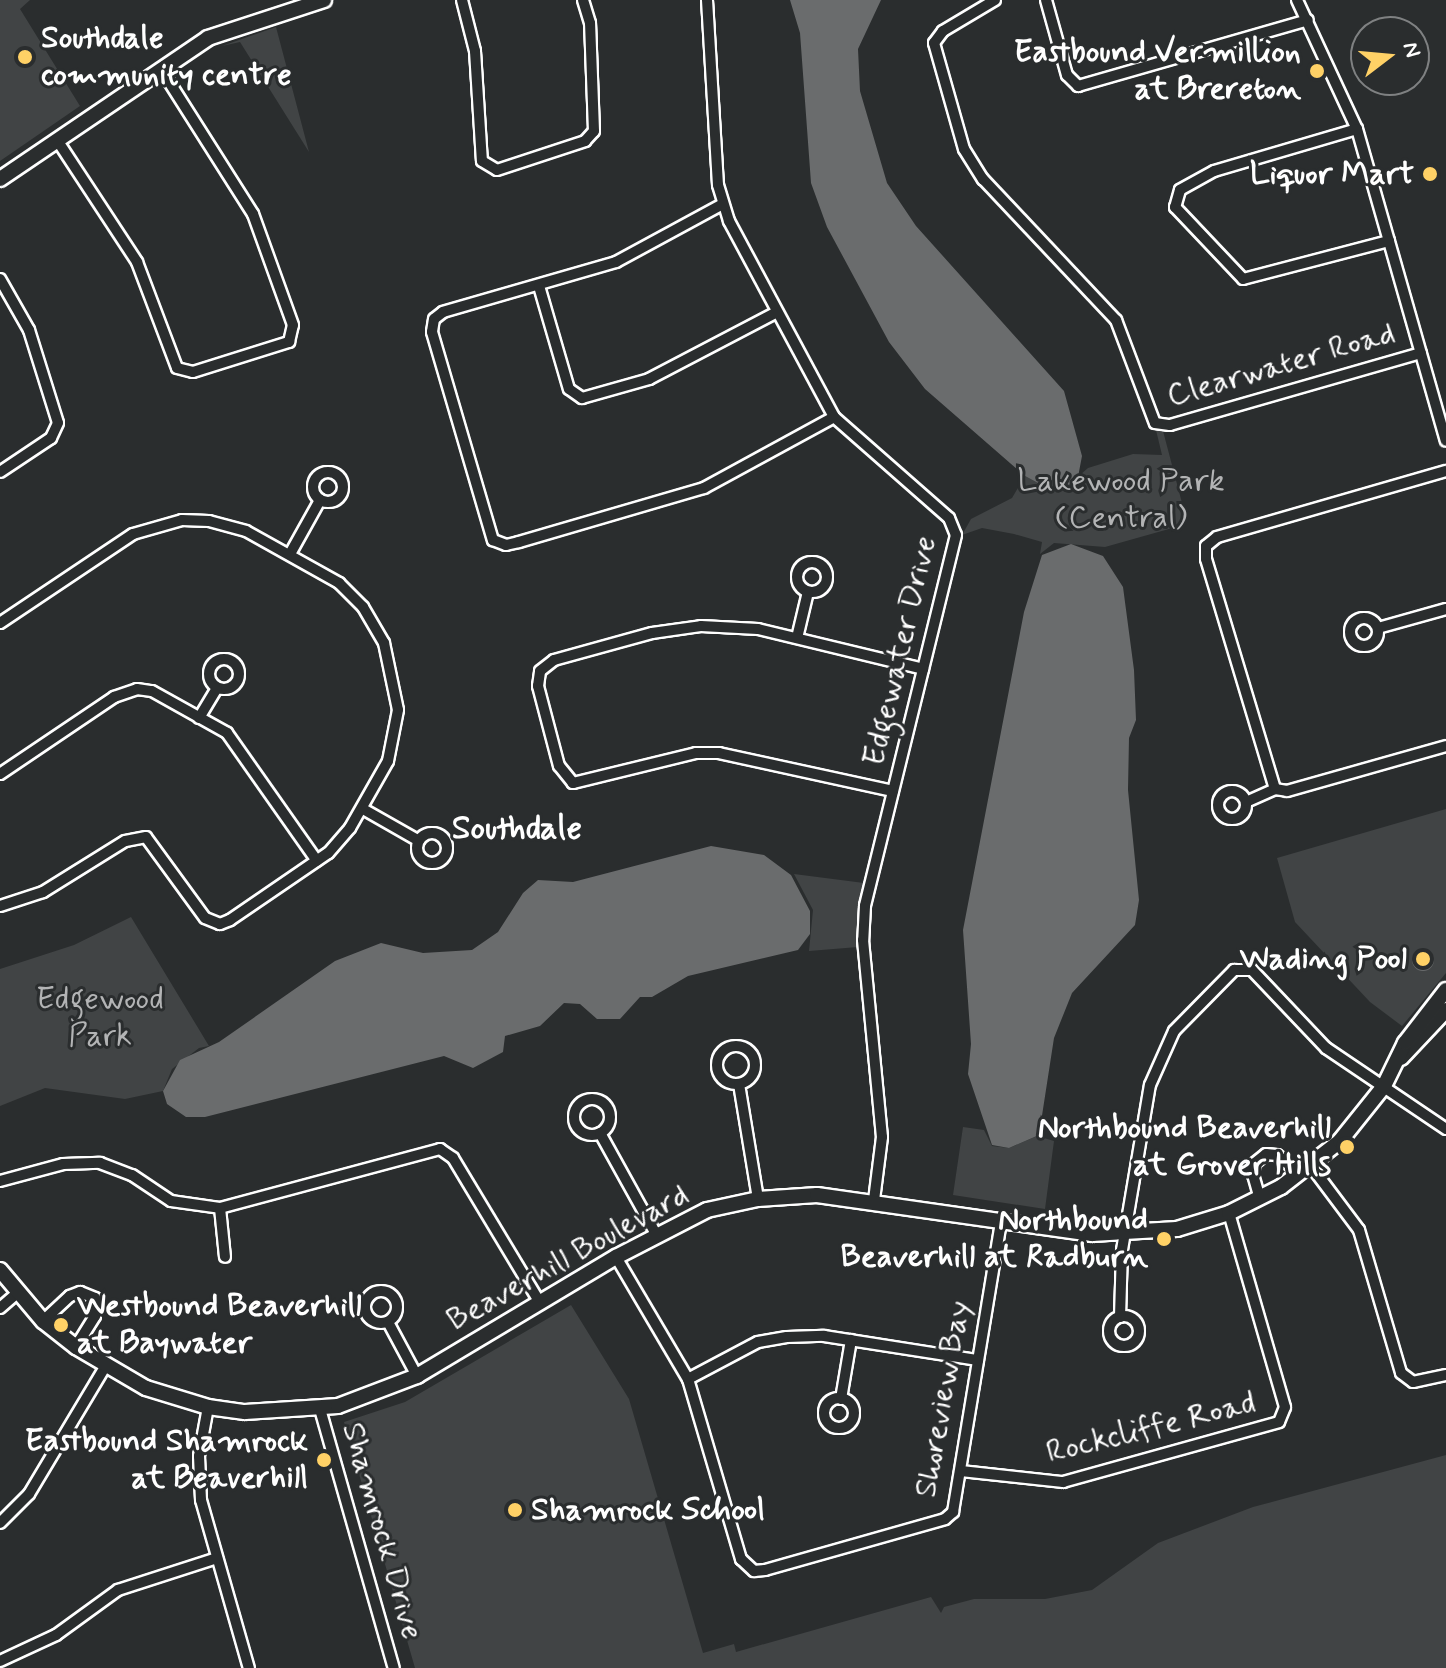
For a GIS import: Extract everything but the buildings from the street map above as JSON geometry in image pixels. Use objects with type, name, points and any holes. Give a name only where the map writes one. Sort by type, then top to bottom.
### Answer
[{"type":"street","points":[[248,21],[270,0]]},
{"type":"street","points":[[0,179],[208,38],[288,5],[324,0]]},
{"type":"street","points":[[462,0],[475,51],[482,161],[497,170],[585,141],[594,131],[590,23],[583,0]]},
{"type":"street","name":"Edgewater Drive","points":[[707,0],[721,205],[834,417],[953,524],[955,549],[893,791],[864,923],[882,1137],[874,1200]]},
{"type":"street","name":"Clearwater Road","points":[[995,0],[943,31],[934,43],[964,149],[983,179],[1116,320],[1155,423],[1170,425],[1421,353]]},
{"type":"street","points":[[1046,0],[1067,75],[1078,86],[1308,20]]},
{"type":"street","points":[[1297,0],[1357,129],[1446,441]]},
{"type":"street","points":[[57,140],[137,262],[177,368],[193,372],[289,342],[293,325],[253,214],[161,69]]},
{"type":"street","points":[[1357,129],[1214,171],[1180,190],[1175,207],[1243,279],[1389,241]]},
{"type":"street","points":[[721,205],[616,262],[443,312],[432,325],[488,530],[499,544],[704,488],[834,417]]},
{"type":"street","points":[[0,279],[29,330],[58,423],[51,438],[0,472]]},
{"type":"street","points":[[539,286],[569,389],[582,398],[649,379],[777,312]]},
{"type":"street","points":[[1275,789],[1206,559],[1206,546],[1217,537],[1446,471]]},
{"type":"street","points":[[290,554],[320,500]]},
{"type":"street","points":[[0,623],[150,527],[209,521],[246,531],[339,583],[363,607],[390,663],[397,689],[395,736],[363,809],[317,861],[230,920],[213,923],[153,842],[135,836],[65,880],[0,906]]},
{"type":"street","points":[[797,638],[808,592]]},
{"type":"street","points":[[1378,628],[1446,609]]},
{"type":"street","points":[[893,791],[719,753],[674,758],[583,783],[566,778],[559,766],[538,686],[546,664],[673,628],[732,626],[797,638],[923,669]]},
{"type":"street","points":[[199,718],[217,688]]},
{"type":"street","points":[[0,774],[124,691],[152,691],[235,742],[317,861]]},
{"type":"street","points":[[1246,802],[1275,789],[1287,791],[1446,746]]},
{"type":"street","points":[[363,809],[419,841]]},
{"type":"street","points":[[1120,1317],[1125,1234],[1150,1085],[1159,1058],[1190,1011],[1234,970],[1252,970],[1326,1048],[1446,1129]]},
{"type":"street","name":"Beaverhill Boulevard","points":[[0,1270],[43,1321],[105,1367],[146,1388],[208,1407],[281,1413],[320,1409],[363,1400],[417,1376],[656,1234],[707,1210],[758,1199],[817,1195],[874,1200],[1001,1221],[1125,1234],[1177,1229],[1229,1213],[1260,1199],[1305,1170],[1340,1141],[1384,1086],[1413,1031],[1446,990]]},
{"type":"street","name":"Beaverhill Boulevard","points":[[1401,1058],[1446,1010]]},
{"type":"street","points":[[739,1084],[758,1199]]},
{"type":"street","points":[[600,1133],[656,1234]]},
{"type":"street","points":[[0,1181],[63,1164],[100,1163],[132,1175],[171,1201],[220,1208],[440,1149],[453,1158],[540,1303]]},
{"type":"street","points":[[1260,1199],[1253,1175],[1255,1163],[1266,1154],[1277,1155],[1305,1170],[1359,1230],[1401,1373],[1413,1382],[1446,1375]]},
{"type":"street","points":[[220,1208],[225,1257]]},
{"type":"street","name":"Rockcliffe Road","points":[[961,1471],[1063,1482],[1279,1422],[1285,1407],[1229,1213]]},
{"type":"street","name":"Shoreview Bay","points":[[616,1257],[688,1379],[741,1559],[754,1571],[945,1519],[957,1500],[1001,1221]]},
{"type":"street","points":[[0,1308],[17,1293]]},
{"type":"street","points":[[43,1321],[70,1296],[87,1293],[95,1298],[95,1316],[76,1347]]},
{"type":"street","points":[[388,1322],[417,1376]]},
{"type":"street","points":[[688,1379],[758,1342],[811,1336],[978,1360]]},
{"type":"street","points":[[841,1399],[851,1340]]},
{"type":"street","points":[[0,1523],[29,1494],[105,1367]]},
{"type":"street","points":[[208,1407],[198,1478],[249,1668]]},
{"type":"street","name":"Shamrock Drive","points":[[320,1409],[394,1668]]},
{"type":"street","points":[[0,1661],[56,1635],[118,1590],[217,1558]]},
{"type":"green space","name":"Southdale community centre","points":[[0,0],[30,0],[20,9],[80,106],[0,161]]},
{"type":"green space","points":[[276,27],[309,152],[240,42],[222,46]]},
{"type":"green space","name":"Lakewood Park (Central)","points":[[1156,430],[1163,431],[1186,518],[1176,527],[1105,547],[1054,543],[1040,554],[1042,542],[1014,534],[982,528],[962,535],[971,519],[1012,498],[1025,476],[1049,489],[1066,487],[1088,468],[1133,454],[1162,455]]},
{"type":"green space","points":[[1446,809],[1446,973],[1402,1026],[1370,1002],[1295,922],[1277,858]]},
{"type":"green space","points":[[794,874],[864,883],[858,947],[809,951],[813,910]]},
{"type":"green space","name":"Edgewood Park","points":[[131,917],[209,1046],[199,1048],[172,1069],[163,1091],[125,1099],[45,1088],[0,1106],[0,969],[74,945]]},
{"type":"green space","points":[[963,1127],[984,1130],[992,1146],[1009,1148],[1037,1136],[1054,1141],[1045,1209],[953,1195]]},
{"type":"green space","points":[[571,1305],[629,1399],[703,1653],[734,1644],[736,1652],[931,1597],[941,1613],[944,1607],[974,1599],[1045,1599],[1092,1590],[1158,1543],[1253,1507],[1446,1455],[1446,1668],[415,1668],[344,1422],[405,1402]]},
{"type":"shaded area","points":[[790,0],[881,0],[858,49],[860,91],[887,183],[916,226],[1064,391],[1082,456],[1078,477],[1066,487],[1049,489],[1025,476],[925,389],[889,342],[827,227],[811,183],[800,33]]},
{"type":"shaded area","points":[[1071,544],[1103,556],[1123,587],[1134,670],[1136,720],[1129,738],[1128,790],[1139,900],[1135,925],[1072,993],[1054,1038],[1039,1135],[1009,1148],[992,1145],[968,1074],[971,1044],[963,930],[1024,612],[1042,555]]},
{"type":"shaded area","points":[[711,846],[764,855],[791,875],[810,911],[810,934],[798,950],[688,976],[652,997],[640,997],[620,1019],[597,1019],[580,1004],[564,1003],[540,1026],[505,1036],[503,1052],[473,1068],[444,1056],[205,1117],[186,1117],[167,1104],[163,1091],[180,1060],[219,1042],[335,961],[381,943],[423,953],[472,950],[498,932],[523,893],[538,880],[573,882]]},
{"type":"shaded area","name":"Wading Pool","points":[[1423,949],[1431,952],[1434,960],[1431,968],[1423,971],[1415,968],[1412,960],[1415,952]]},
{"type":"place","name":"Southdale community centre","points":[[25,57]]},
{"type":"place","name":"Eastbound Vermillion at Brereton","points":[[1317,71]]},
{"type":"place","name":"Liquor Mart","points":[[1430,174]]},
{"type":"place","name":"Wading Pool","points":[[1423,959]]},
{"type":"place","name":"Northbound Beaverhill at Grover Hills","points":[[1347,1147]]},
{"type":"place","name":"Northbound Beaverhill at Radburn","points":[[1164,1239]]},
{"type":"place","name":"Westbound Beaverhill at Baywater","points":[[61,1325]]},
{"type":"place","name":"Eastbound Shamrock at Beaverhill","points":[[324,1460]]},
{"type":"place","name":"Shamrock School","points":[[515,1510]]},
{"type":"district","name":"Southdale","points":[[517,829]]}]
